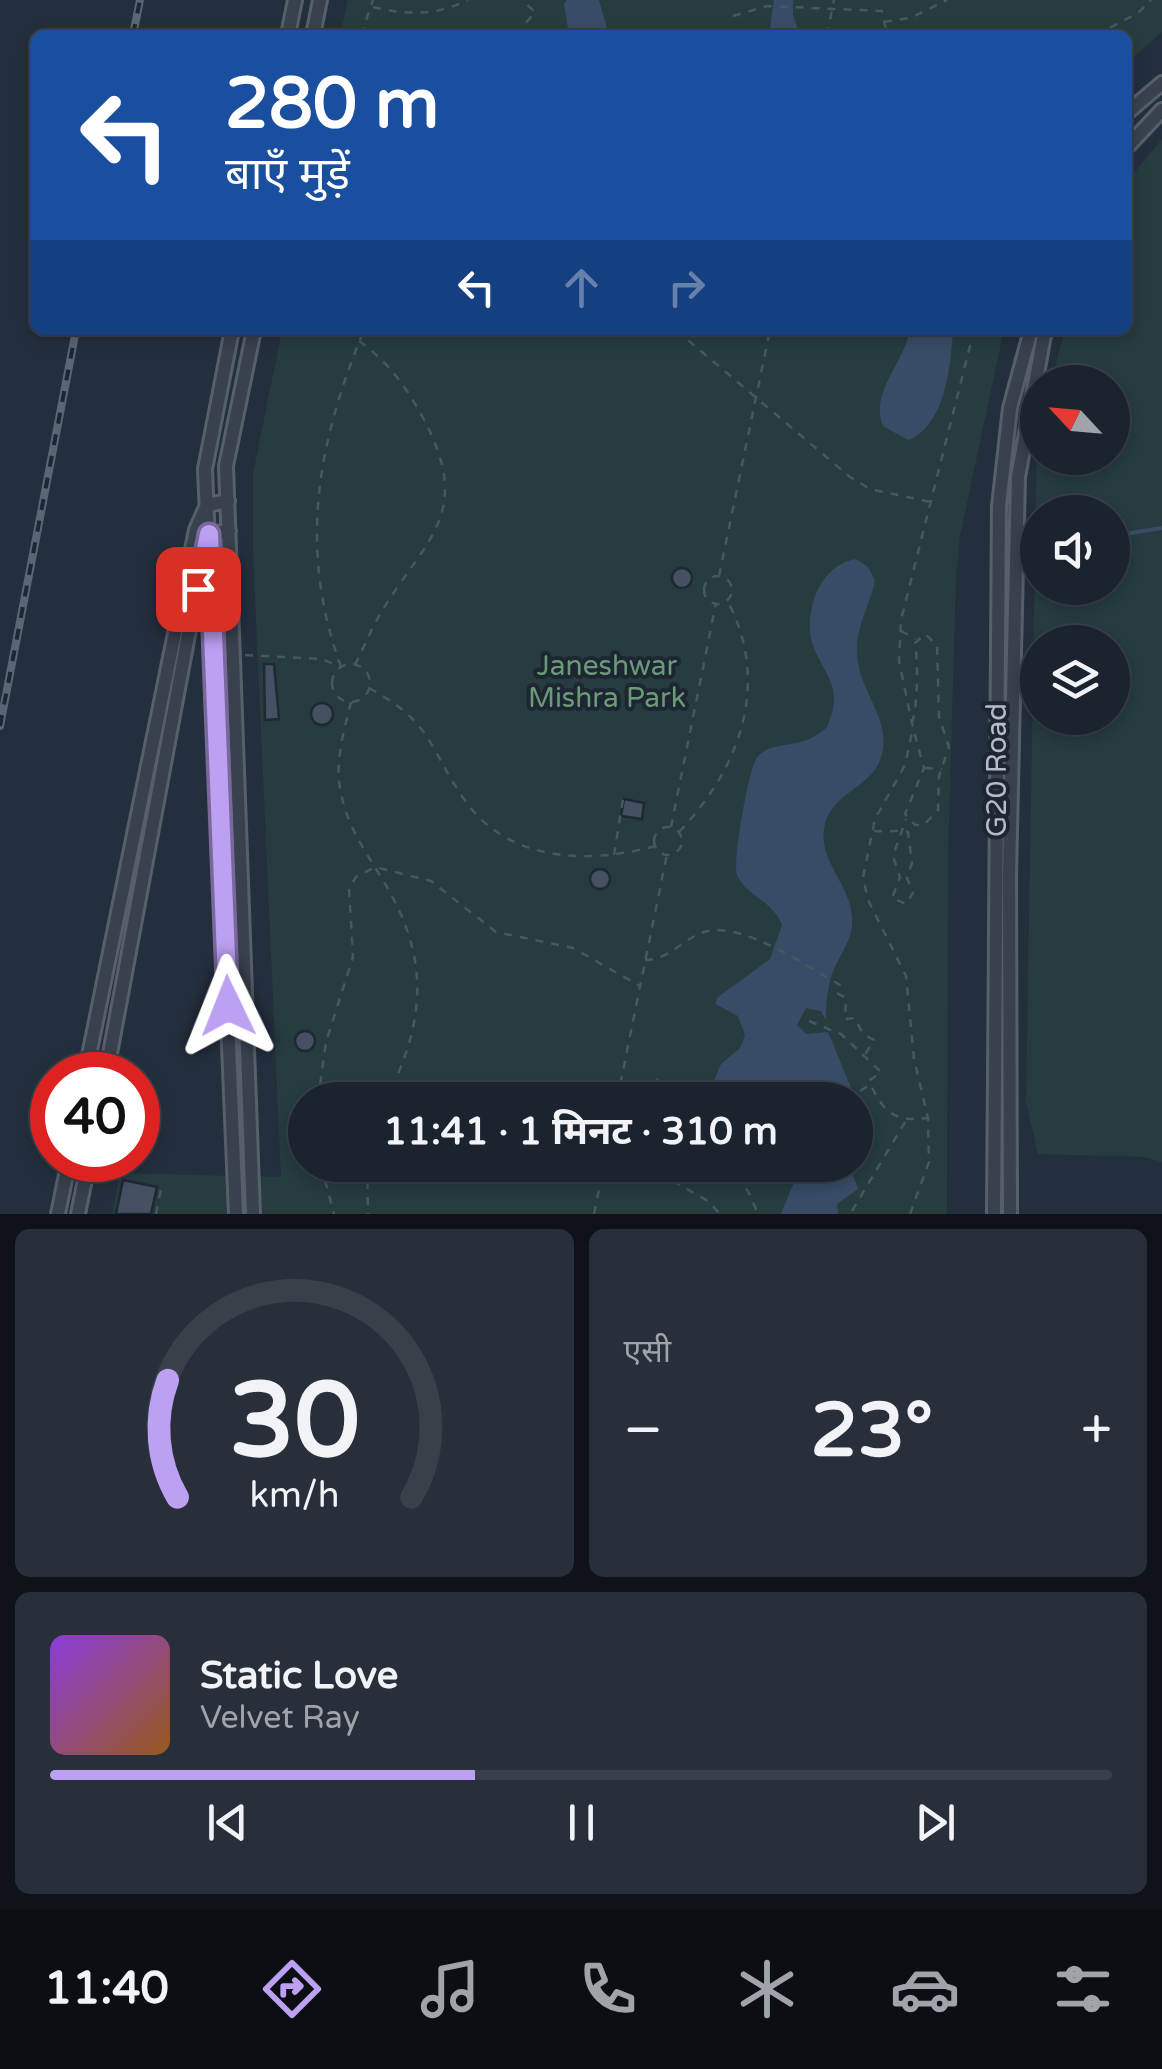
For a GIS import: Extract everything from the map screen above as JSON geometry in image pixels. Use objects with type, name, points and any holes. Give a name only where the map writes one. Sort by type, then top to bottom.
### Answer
[{"type":"street","points":[[289,30],[294,0]]},
{"type":"street","points":[[314,30],[320,0]]},
{"type":"street","points":[[1132,109],[1162,83]]},
{"type":"street","points":[[1132,142],[1162,110]]},
{"type":"street","points":[[231,335],[206,469],[236,1214]]},
{"type":"street","points":[[252,1214],[226,466],[253,335]]},
{"type":"street","name":"G20 Road","points":[[994,1214],[999,506],[1010,408],[1030,335]]},
{"type":"street","name":"G20 Road","points":[[1010,1214],[1009,875],[1018,510],[1020,462],[1044,335]]},
{"type":"street","points":[[207,505],[228,501]]},
{"type":"street","points":[[91,1052],[182,594],[196,530],[207,505]]},
{"type":"street","points":[[999,506],[1018,510]]},
{"type":"street","points":[[209,534],[229,531]]},
{"type":"street","points":[[110,1052],[209,534]]},
{"type":"street","points":[[58,1214],[65,1182]]},
{"type":"street","points":[[78,1214],[85,1182]]},
{"type":"path","points":[[362,30],[373,0]]},
{"type":"path","points":[[372,7],[407,14],[433,12],[468,0]]},
{"type":"path","points":[[520,30],[536,12],[522,0]]},
{"type":"path","points":[[828,30],[834,0]]},
{"type":"path","points":[[884,22],[910,18],[946,0]]},
{"type":"path","points":[[1106,30],[1138,13],[1151,0]]},
{"type":"path","points":[[733,16],[767,6],[882,11],[886,30]]},
{"type":"path","points":[[232,654],[322,659],[341,668],[355,665],[367,673],[369,688],[361,700],[351,702],[340,699],[332,686],[341,668],[320,587],[320,464],[332,410],[362,335]]},
{"type":"path","points":[[682,335],[870,489],[932,502]]},
{"type":"path","points":[[719,576],[769,335]]},
{"type":"path","points":[[871,830],[901,831],[910,838],[906,878],[913,893],[902,904],[892,898],[899,869],[893,856],[901,831],[906,818],[906,806],[924,768],[901,682],[900,632],[973,335]]},
{"type":"path","points":[[355,665],[379,617],[426,552],[441,518],[444,487],[442,460],[433,436],[399,374],[359,340]]},
{"type":"path","points":[[621,1082],[667,854],[680,847],[680,832],[725,776],[748,710],[742,638],[726,600],[731,586],[719,576]]},
{"type":"path","points":[[716,604],[707,598],[704,588],[709,579],[719,576]]},
{"type":"path","points":[[716,604],[726,600]]},
{"type":"path","points":[[670,827],[716,604]]},
{"type":"path","points":[[900,632],[917,640]]},
{"type":"path","points":[[906,818],[915,825],[932,820],[940,800],[942,769],[949,747],[940,718],[937,645],[925,634],[917,640],[913,688],[918,705],[905,765],[871,830],[863,877],[868,900],[906,976],[914,1060],[928,1118],[930,1162],[910,1214]]},
{"type":"path","points":[[369,688],[402,705],[423,725],[467,802],[490,826],[547,854],[584,860],[656,846],[667,854]]},
{"type":"path","points":[[351,702],[340,746],[340,792],[354,833],[401,912],[418,980],[411,1047],[394,1082]]},
{"type":"path","points":[[924,768],[942,769]]},
{"type":"path","points":[[614,856],[622,799]]},
{"type":"path","points":[[656,846],[657,832],[670,827],[680,832]]},
{"type":"path","points":[[320,1082],[326,1042],[353,957],[350,888],[356,877],[375,867],[431,881],[496,932],[573,948],[640,986]]},
{"type":"path","points":[[899,869],[910,868]]},
{"type":"path","points":[[645,960],[660,960],[707,931],[730,931],[771,948],[840,985],[837,993],[846,998],[845,1019],[854,1018],[863,1034],[874,1040],[864,1056]]},
{"type":"path","points":[[809,1021],[832,1028],[881,1072],[872,1082]]},
{"type":"path","points":[[873,1089],[888,1114],[907,1120],[928,1118]]},
{"type":"path","points":[[852,1211],[907,1120]]},
{"type":"path","points":[[326,1182],[334,1214]]},
{"type":"path","points":[[367,1182],[368,1214]]},
{"type":"path","points":[[594,1214],[601,1182]]},
{"type":"path","points":[[675,1182],[708,1201],[720,1214]]},
{"type":"path","points":[[739,1182],[758,1214]]},
{"type":"path","points":[[156,1214],[162,1184]]},
{"type":"green space","points":[[348,0],[1162,0],[1162,32],[1132,58],[1132,30],[341,30]]},
{"type":"green space","points":[[1162,139],[1162,1162],[1144,1157],[1038,1154],[1026,1103],[1032,735],[1130,735],[1130,625],[1034,625],[1034,605],[1130,605],[1130,495],[1036,495],[1036,475],[1130,475],[1130,365],[1056,365],[1064,335],[1132,335],[1132,175]]},
{"type":"green space","name":"Janeshwar Mishra Park","points":[[281,335],[1003,335],[960,536],[956,575],[948,858],[947,1214],[112,1214],[118,1182],[160,1182],[160,1174],[281,1177],[253,552],[253,474]]},
{"type":"water","points":[[567,0],[599,0],[608,30],[568,30],[564,4]]},
{"type":"water","points":[[774,0],[793,0],[798,30],[770,30]]},
{"type":"water","points":[[908,335],[952,335],[948,377],[938,409],[920,433],[908,440],[883,426],[880,414],[884,390]]},
{"type":"water","points":[[856,559],[868,567],[875,580],[857,650],[860,673],[881,725],[883,748],[874,771],[837,803],[825,824],[825,849],[846,893],[852,925],[830,980],[826,1020],[821,1011],[806,1008],[797,1025],[806,1034],[828,1032],[849,1082],[713,1082],[721,1064],[740,1048],[745,1035],[738,1016],[715,1004],[718,997],[770,959],[782,925],[772,909],[746,888],[737,875],[739,834],[750,777],[758,756],[765,751],[808,740],[827,727],[834,694],[811,639],[811,614],[825,578]]},
{"type":"water","points":[[794,1182],[855,1182],[858,1189],[837,1204],[838,1214],[781,1214]]},
{"type":"building","points":[[678,568],[686,568],[692,578],[686,588],[678,588],[672,582],[672,574]]},
{"type":"building","points":[[264,664],[274,664],[279,719],[265,720]]},
{"type":"building","points":[[322,703],[333,714],[322,725],[311,714]]},
{"type":"building","points":[[624,799],[644,803],[642,819],[621,816]]},
{"type":"building","points":[[596,869],[604,869],[610,879],[604,889],[596,889],[590,883],[590,875]]},
{"type":"building","points":[[301,1031],[309,1031],[315,1041],[309,1051],[301,1051],[295,1045],[295,1037]]},
{"type":"building","points":[[123,1182],[157,1187],[151,1214],[116,1214]]},
{"type":"waterway","points":[[1130,533],[1162,528]]},
{"type":"railway","points":[[134,30],[140,0]]},
{"type":"railway","points":[[0,726],[75,335]]},
{"type":"route","points":[[198,589],[209,534],[228,1006]]}]
